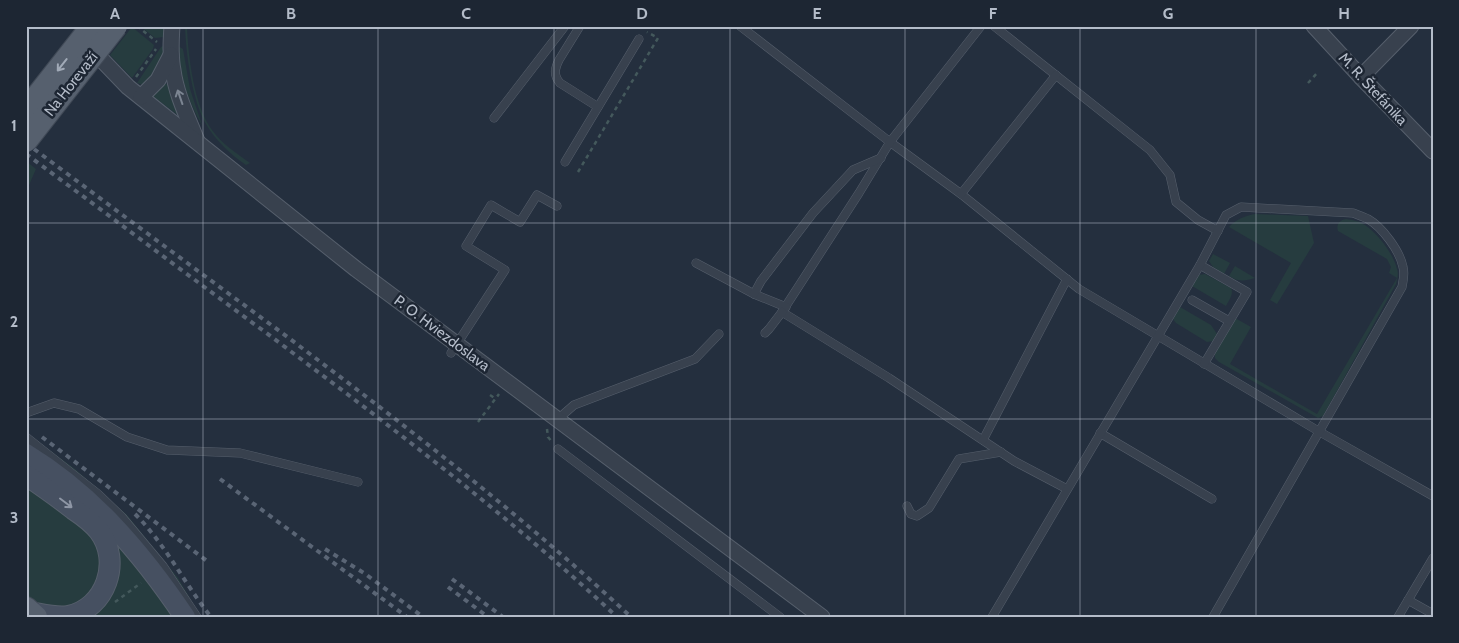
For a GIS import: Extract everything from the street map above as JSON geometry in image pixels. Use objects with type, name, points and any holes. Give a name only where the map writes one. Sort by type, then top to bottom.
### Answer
[{"type":"main road","name":"Na Horevaží","points":[[26,110],[92,26]]},
{"type":"main road","name":"Na Horevaží","points":[[26,141],[116,26]]},
{"type":"main road","points":[[26,454],[51,470],[97,509],[127,540],[154,573],[185,617]]},
{"type":"main road","points":[[26,475],[85,517],[99,530],[107,544],[110,560],[108,577],[102,593],[93,604],[81,612],[68,616],[53,616],[31,612]]},
{"type":"street","name":"P. O. Hviezdoslava","points":[[86,26],[91,42],[103,61],[119,79],[141,97],[454,348],[508,382],[822,617]]},
{"type":"street","points":[[172,26],[171,55],[173,71],[178,92],[198,142]]},
{"type":"street","name":"M. R. Štefánika","points":[[1314,26],[1433,151]]},
{"type":"street","points":[[1361,77],[1411,26]]},
{"type":"street","points":[[141,97],[158,80],[171,55]]},
{"type":"lane","points":[[494,118],[566,26]]},
{"type":"lane","points":[[580,26],[556,65],[556,79],[598,107]]},
{"type":"lane","points":[[740,26],[890,142],[961,194],[1079,289],[1320,432],[1433,496]]},
{"type":"lane","points":[[764,334],[784,310],[890,142],[981,26]]},
{"type":"lane","points":[[994,26],[1150,150],[1170,176],[1176,202],[1198,220],[1218,231]]},
{"type":"lane","points":[[565,162],[640,39]]},
{"type":"lane","points":[[961,194],[1056,75]]},
{"type":"lane","points":[[754,294],[813,213],[853,170],[881,158]]},
{"type":"lane","points":[[454,348],[506,270],[466,246],[491,206],[520,222],[537,195],[557,206]]},
{"type":"lane","points":[[992,617],[1200,265],[1226,215],[1241,206],[1353,213],[1377,225],[1387,236],[1403,267],[1404,278],[1402,287],[1212,617]]},
{"type":"lane","points":[[696,263],[784,310],[1014,461],[1067,489]]},
{"type":"lane","points":[[1200,265],[1247,292],[1204,364]]},
{"type":"lane","points":[[983,440],[1067,280]]},
{"type":"lane","points":[[1192,300],[1230,321]]},
{"type":"lane","points":[[558,419],[574,405],[695,359],[719,334]]},
{"type":"lane","points":[[26,413],[54,403],[79,409],[127,437],[167,450],[240,454],[358,482]]},
{"type":"lane","points":[[1100,433],[1212,499]]},
{"type":"lane","points":[[26,437],[91,489],[122,517],[163,566],[196,617]]},
{"type":"lane","points":[[558,449],[780,617]]},
{"type":"lane","points":[[907,506],[911,514],[918,516],[928,508],[959,459],[1001,452]]},
{"type":"lane","points":[[1398,617],[1433,558]]},
{"type":"lane","points":[[1408,600],[1433,614]]},
{"type":"path","points":[[134,80],[156,50],[158,43],[137,26]]},
{"type":"path","points":[[578,172],[658,38],[645,30]]},
{"type":"path","points":[[1308,82],[1318,72]]},
{"type":"path","points":[[478,422],[508,382]]},
{"type":"path","points":[[490,395],[496,399]]},
{"type":"path","points":[[109,606],[148,577]]},
{"type":"green space","points":[[140,26],[165,26],[164,37],[155,38]]},
{"type":"green space","points":[[185,26],[187,26],[196,94],[206,120],[220,140],[250,163],[246,165],[229,152],[219,141],[201,114],[193,90]]},
{"type":"green space","points":[[132,27],[154,45],[132,78],[110,55]]},
{"type":"green space","points":[[165,45],[163,57],[155,72],[143,85],[137,83],[161,47]]},
{"type":"green space","points":[[178,46],[183,49],[190,89],[202,125],[185,87]]},
{"type":"green space","points":[[166,84],[170,85],[179,116],[153,95],[159,87]]},
{"type":"green space","points":[[26,161],[36,169],[26,192]]},
{"type":"green space","points":[[1255,214],[1308,216],[1314,243],[1277,304],[1270,300],[1291,263],[1229,227],[1241,218]]},
{"type":"green space","points":[[1346,219],[1363,224],[1380,239],[1389,250],[1398,271],[1398,276],[1396,284],[1323,416],[1318,418],[1219,362],[1215,358],[1215,354],[1235,318],[1251,327],[1230,364],[1317,414],[1397,278],[1389,273],[1391,267],[1387,259],[1338,231],[1339,223]]},
{"type":"green space","points":[[1213,254],[1230,263],[1224,274],[1213,267],[1209,261]]},
{"type":"green space","points":[[1235,266],[1255,278],[1242,280],[1229,276]]},
{"type":"green space","points":[[1205,274],[1231,288],[1232,295],[1226,306],[1192,286],[1199,275]]},
{"type":"green space","points":[[1180,307],[1211,325],[1217,334],[1214,341],[1207,342],[1176,323],[1173,319]]},
{"type":"green space","points":[[26,435],[33,438],[75,469],[127,515],[178,578],[201,617],[26,617]]},
{"type":"railway","points":[[26,143],[366,396],[501,503],[631,617]]},
{"type":"railway","points":[[26,154],[401,435],[533,542],[617,617]]},
{"type":"railway","points":[[42,437],[207,561]]},
{"type":"railway","points":[[220,479],[407,617]]},
{"type":"railway","points":[[135,514],[166,551],[211,617]]},
{"type":"railway","points":[[325,549],[364,573],[423,617]]},
{"type":"railway","points":[[452,579],[503,617]]},
{"type":"railway","points":[[448,587],[488,617]]}]
